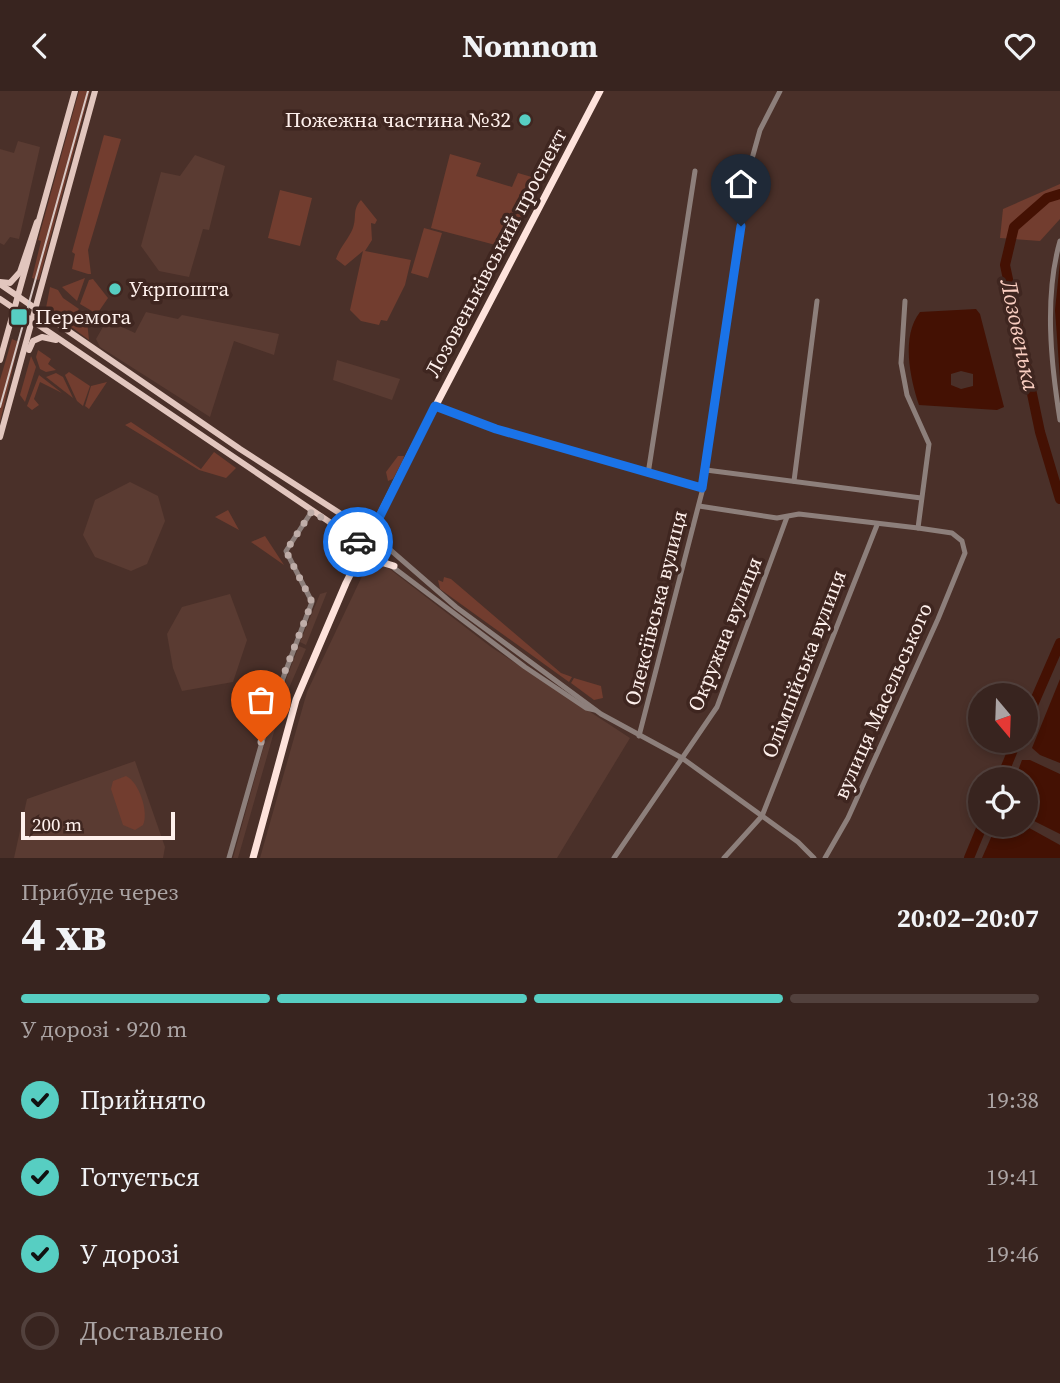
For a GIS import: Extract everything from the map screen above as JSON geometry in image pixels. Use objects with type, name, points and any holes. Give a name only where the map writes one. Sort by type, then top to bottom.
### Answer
[{"type":"highway","name":"Лозовеньківський проспект","points":[[253,858],[296,700],[354,567],[600,91]]},
{"type":"highway","points":[[354,567],[374,560],[394,566]]},
{"type":"main road","points":[[0,360],[75,91]]},
{"type":"main road","points":[[0,437],[95,91]]},
{"type":"main road","points":[[0,283],[10,283],[18,276],[30,234],[43,211]]},
{"type":"main road","points":[[0,283],[240,449],[372,534]]},
{"type":"main road","points":[[0,299],[365,546]]},
{"type":"main road","points":[[11,396],[16,392],[33,341],[46,336],[69,347]]},
{"type":"street","name":"Олексіївська вулиця","points":[[639,736],[706,470],[748,173],[760,130],[780,91]]},
{"type":"street","points":[[648,474],[695,171]]},
{"type":"street","points":[[1060,241],[1052,278],[1052,329],[1060,420]]},
{"type":"street","points":[[794,481],[817,301]]},
{"type":"street","points":[[699,506],[918,529],[929,444],[907,395],[901,363],[905,301]]},
{"type":"street","points":[[435,406],[496,429],[702,488]]},
{"type":"street","points":[[706,470],[921,498]]},
{"type":"street","points":[[229,858],[272,706],[312,602],[286,551],[312,511]]},
{"type":"street","name":"Окружна вулиця","points":[[614,858],[717,707],[786,517]]},
{"type":"street","name":"Олімпійська вулиця","points":[[762,816],[877,524]]},
{"type":"street","name":"вулиця Масельського","points":[[825,858],[866,779],[965,553],[958,536],[918,529]]},
{"type":"street","points":[[372,534],[423,579],[596,711],[682,758],[814,858]]},
{"type":"street","points":[[365,546],[525,667],[586,708],[596,711]]},
{"type":"street","points":[[419,586],[423,579]]},
{"type":"street","points":[[724,858],[762,816]]},
{"type":"shaded area","points":[[79,91],[90,91],[39,280],[32,278],[41,241],[38,240]]},
{"type":"shaded area","points":[[104,135],[121,139],[88,250],[91,274],[88,274],[72,269],[75,254],[72,252]]},
{"type":"shaded area","points":[[18,141],[40,147],[19,239],[10,237],[4,245],[0,243],[0,149],[14,153]]},
{"type":"shaded area","points":[[450,154],[481,163],[476,176],[512,187],[518,173],[542,180],[507,248],[431,228]]},
{"type":"shaded area","points":[[195,155],[225,166],[209,230],[203,229],[189,277],[159,271],[141,246],[161,172],[180,176]]},
{"type":"shaded area","points":[[1060,184],[1060,219],[1040,241],[1000,238],[1003,209]]},
{"type":"shaded area","points":[[280,190],[312,198],[300,246],[268,238]]},
{"type":"shaded area","points":[[361,200],[377,220],[375,224],[371,223],[372,240],[365,251],[411,260],[405,285],[387,321],[381,320],[379,325],[361,321],[350,310],[363,251],[345,266],[336,259],[353,228]]},
{"type":"shaded area","points":[[424,228],[442,233],[428,278],[411,273]]},
{"type":"shaded area","points":[[1060,262],[1060,379],[1055,310]]},
{"type":"shaded area","points":[[85,278],[77,301],[62,287]]},
{"type":"shaded area","points":[[93,279],[108,298],[97,314],[80,304],[89,280]]},
{"type":"shaded area","points":[[50,287],[58,290],[63,298],[79,309],[76,313],[87,321],[89,340],[46,308]]},
{"type":"shaded area","points":[[976,309],[980,314],[1004,407],[997,410],[919,405],[910,370],[909,345],[914,322],[920,312]],"holes":[[[961,371],[973,374],[973,386],[961,389],[951,385],[951,374]]]},
{"type":"shaded area","points":[[146,312],[178,319],[182,315],[279,334],[274,355],[234,341],[210,417],[100,347],[96,339],[107,320],[135,333]]},
{"type":"shaded area","points":[[12,339],[19,342],[0,422],[0,380]]},
{"type":"shaded area","points":[[38,350],[51,359],[48,364],[56,370],[46,372],[40,369],[36,357]]},
{"type":"shaded area","points":[[31,356],[36,367],[25,402],[20,395]]},
{"type":"shaded area","points":[[337,360],[400,379],[392,400],[333,380]]},
{"type":"shaded area","points":[[69,372],[90,386],[83,406],[77,401],[65,375]]},
{"type":"shaded area","points":[[56,373],[63,377],[73,398],[46,377]]},
{"type":"shaded area","points":[[39,375],[62,393],[40,382],[34,399],[39,405],[32,410],[27,406]]},
{"type":"shaded area","points":[[107,382],[89,409],[85,406],[91,386]]},
{"type":"shaded area","points":[[131,422],[201,469],[214,452],[236,468],[226,478],[199,470],[125,425]]},
{"type":"shaded area","points":[[398,456],[404,456],[403,460],[393,479],[388,481],[386,472]]},
{"type":"shaded area","points":[[130,482],[158,496],[165,521],[147,564],[131,571],[95,557],[83,535],[95,500]]},
{"type":"shaded area","points":[[228,510],[239,530],[215,517]]},
{"type":"shaded area","points":[[265,536],[284,565],[251,542]]},
{"type":"shaded area","points":[[374,564],[387,567],[491,647],[630,738],[557,858],[260,858],[307,692],[364,572]]},
{"type":"shaded area","points":[[444,577],[451,579],[561,673],[572,677],[569,682],[440,589],[438,580],[443,582]]},
{"type":"shaded area","points":[[327,592],[306,645],[300,642],[320,594]]},
{"type":"shaded area","points":[[230,594],[247,640],[233,682],[182,691],[173,668],[167,634],[182,607]]},
{"type":"shaded area","points":[[299,646],[306,649],[282,704],[238,858],[233,858],[272,716]]},
{"type":"shaded area","points":[[574,678],[601,686],[603,698],[594,700],[571,683]]},
{"type":"shaded area","points":[[1060,679],[1060,763],[1038,753],[1038,733]]},
{"type":"shaded area","points":[[1022,760],[1030,760],[1060,774],[1060,834],[1038,823],[1038,767],[1019,767]]},
{"type":"shaded area","points":[[135,761],[165,847],[163,858],[14,858],[27,799]]},
{"type":"shaded area","points":[[126,776],[135,784],[144,805],[143,825],[135,830],[123,825],[111,789],[113,781]]},
{"type":"shaded area","points":[[1038,833],[1060,845],[1060,858],[982,858],[991,837],[1038,837]]},
{"type":"waterway","name":"Лозовенька","points":[[1060,194],[1047,198],[1014,227],[1005,265],[1040,432],[1060,499]]},
{"type":"waterway","name":"Лозовенька","points":[[1038,693],[1060,643]]},
{"type":"waterway","name":"Лозовенька","points":[[1006,767],[1012,753]]},
{"type":"waterway","name":"Лозовенька","points":[[969,858],[978,837]]},
{"type":"tram line","points":[[0,407],[88,91]]},
{"type":"way so far","points":[[261,742],[312,602],[310,593],[286,551],[312,511],[358,542]]},
{"type":"place","name":"Пожежна частина №32","points":[[525,120]]},
{"type":"place","name":"Укрпошта","points":[[115,289]]},
{"type":"place","name":"Перемога","points":[[19,317]]},
{"type":"route","points":[[358,542],[365,546],[372,534],[435,406],[496,429],[702,488],[741,226]]}]
